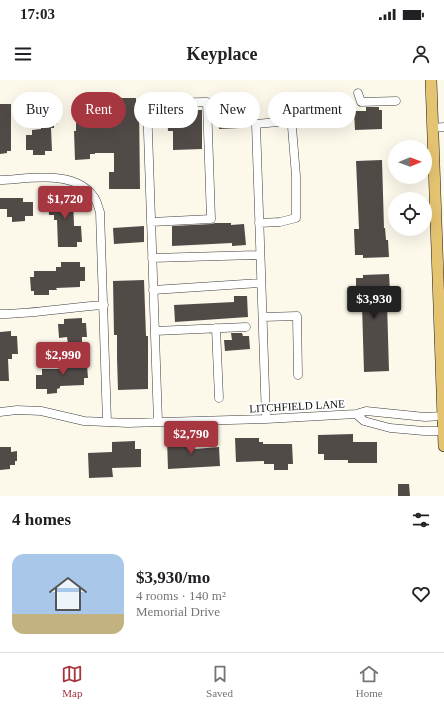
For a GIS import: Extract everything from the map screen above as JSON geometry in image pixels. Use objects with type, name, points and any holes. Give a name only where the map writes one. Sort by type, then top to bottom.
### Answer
[{"type":"main road","points":[[431,80],[432,128],[440,224],[444,446]]},
{"type":"street","points":[[358,93],[362,102],[396,101]]},
{"type":"street","points":[[151,222],[211,219],[207,102],[146,103],[158,422]]},
{"type":"street","points":[[259,223],[280,222],[296,218],[296,176],[292,128],[289,121],[256,124],[259,223],[262,317],[266,419]]},
{"type":"street","points":[[432,128],[444,127]]},
{"type":"street","points":[[0,180],[60,178],[73,181],[86,188],[95,198],[100,212],[107,422]]},
{"type":"street","points":[[152,258],[260,255]]},
{"type":"street","points":[[153,290],[261,283]]},
{"type":"street","points":[[0,314],[42,312],[64,308],[104,305]]},
{"type":"street","points":[[262,317],[297,316],[298,375]]},
{"type":"street","points":[[155,331],[246,327]]},
{"type":"street","points":[[216,328],[219,398]]},
{"type":"street","name":"LITCHFIELD LANE","points":[[0,412],[17,410],[41,411],[84,421],[128,423],[266,419],[356,414],[366,411],[443,416]]},
{"type":"street","name":"LITCHFIELD LANE","points":[[356,414],[364,421],[390,428],[444,431]]},
{"type":"building","points":[[126,98],[134,98],[134,128],[139,128],[140,189],[109,189],[109,172],[114,172],[114,153],[95,153],[90,154],[90,159],[75,160],[74,131],[76,131],[76,128],[126,128]]},
{"type":"building","points":[[0,104],[11,104],[11,151],[0,154]]},
{"type":"building","points":[[366,107],[379,107],[379,110],[382,110],[382,129],[355,130],[356,111],[366,111]]},
{"type":"building","points":[[198,110],[202,110],[202,149],[173,150],[173,131],[168,131],[168,128],[198,128]]},
{"type":"building","points":[[51,128],[52,151],[45,151],[45,155],[33,155],[33,150],[26,150],[26,135],[32,135],[32,130]]},
{"type":"building","points":[[219,128],[240,128],[219,129]]},
{"type":"building","points":[[382,160],[384,228],[386,240],[388,240],[389,257],[363,258],[363,255],[355,255],[354,229],[359,229],[356,161]]},
{"type":"building","points":[[67,192],[67,197],[73,197],[74,226],[81,226],[82,242],[77,242],[77,247],[58,247],[57,220],[54,220],[54,215],[49,215],[48,197],[53,197],[53,193]]},
{"type":"building","points":[[0,198],[23,198],[23,202],[33,202],[33,216],[25,216],[25,221],[12,222],[12,217],[7,217],[7,209],[0,209]]},
{"type":"building","points":[[231,223],[231,225],[244,224],[246,245],[232,246],[232,243],[172,246],[172,226]]},
{"type":"building","points":[[144,226],[144,242],[114,244],[113,228]]},
{"type":"building","points":[[61,262],[80,262],[80,267],[85,267],[85,281],[80,281],[80,287],[56,288],[57,290],[49,290],[49,295],[34,295],[34,291],[31,291],[30,277],[34,277],[34,271],[56,271],[56,267],[61,267]]},
{"type":"building","points":[[389,274],[390,291],[388,293],[387,303],[389,371],[364,372],[362,305],[356,305],[356,278],[363,278],[363,275]]},
{"type":"building","points":[[144,280],[146,336],[148,336],[148,389],[118,390],[117,335],[114,335],[113,281]]},
{"type":"building","points":[[234,296],[247,296],[248,317],[175,322],[174,305],[234,302]]},
{"type":"building","points":[[82,318],[82,323],[86,323],[87,337],[82,337],[82,343],[68,344],[67,337],[59,338],[58,324],[64,324],[64,319]]},
{"type":"building","points":[[11,331],[11,336],[17,336],[18,354],[12,354],[12,359],[8,359],[9,381],[0,381],[0,332]]},
{"type":"building","points":[[231,333],[242,333],[243,336],[249,336],[250,349],[225,351],[224,340],[232,340]]},
{"type":"building","points":[[83,359],[83,365],[87,365],[88,378],[84,378],[84,385],[60,386],[60,388],[57,389],[57,393],[47,394],[47,389],[36,389],[36,375],[42,375],[42,369],[60,369],[60,366],[64,366],[64,360]]},
{"type":"building","points":[[353,434],[353,442],[377,442],[377,463],[348,463],[348,460],[324,460],[324,454],[318,454],[318,435]]},
{"type":"building","points":[[235,438],[259,438],[259,442],[263,442],[263,444],[292,444],[293,464],[288,464],[288,470],[274,470],[274,464],[264,464],[264,461],[236,462]]},
{"type":"building","points":[[195,439],[195,449],[219,447],[220,466],[168,469],[167,440]]},
{"type":"building","points":[[135,441],[135,449],[141,449],[141,467],[112,468],[113,477],[89,478],[88,453],[112,452],[112,442]]},
{"type":"building","points":[[0,447],[11,447],[11,452],[17,451],[17,461],[15,461],[15,465],[10,465],[10,469],[0,470]]},
{"type":"building","points":[[398,484],[409,484],[410,496],[398,496]]}]
